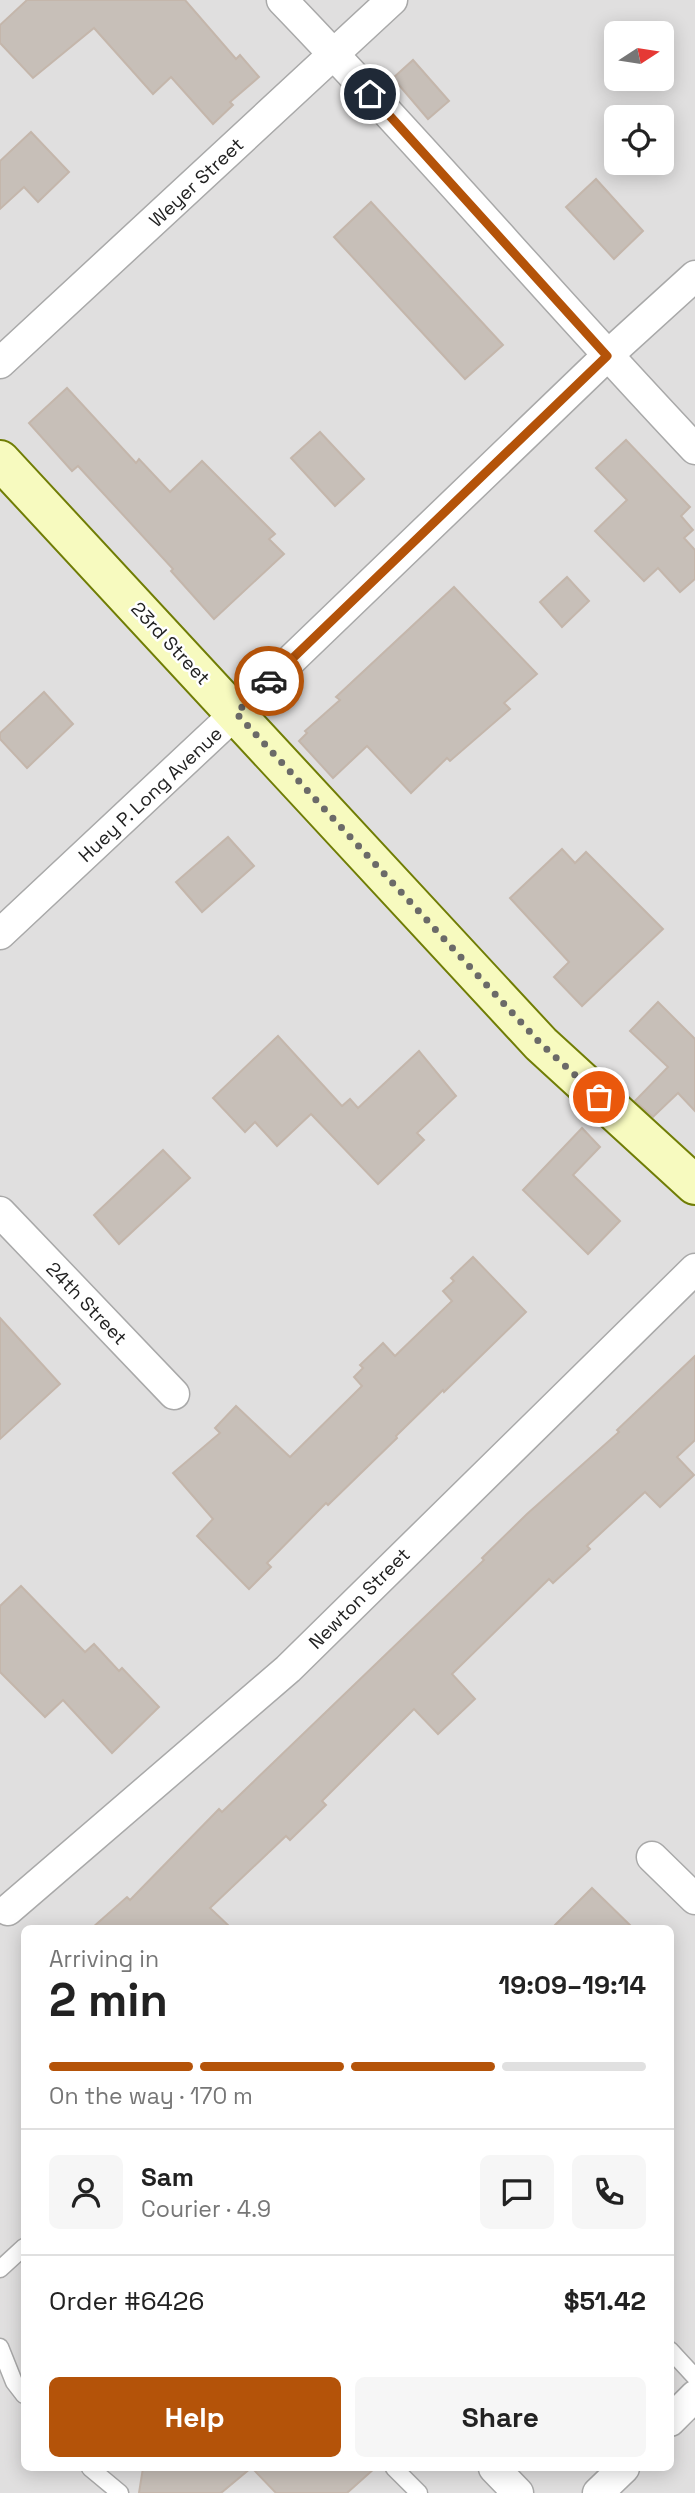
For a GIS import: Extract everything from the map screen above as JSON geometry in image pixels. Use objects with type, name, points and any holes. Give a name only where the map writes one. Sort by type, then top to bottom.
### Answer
[{"type":"street","points":[[282,0],[695,449]]},
{"type":"street","name":"Weyer Street","points":[[0,363],[392,0]]},
{"type":"street","name":"Huey P. Long Avenue","points":[[0,934],[236,713],[607,356],[695,276]]},
{"type":"street","name":"23rd Street","points":[[0,460],[541,1044],[695,1185]]},
{"type":"street","name":"24th Street","points":[[0,1212],[174,1394]]},
{"type":"street","name":"Newton Street","points":[[8,1910],[288,1669],[695,1269]]},
{"type":"street","points":[[652,1857],[695,1899]]},
{"type":"street","points":[[674,2417],[695,2396]]},
{"type":"street","points":[[497,2471],[518,2493]]},
{"type":"street","points":[[598,2493],[621,2471]]},
{"type":"lane","points":[[0,2269],[21,2250]]},
{"type":"lane","points":[[0,2347],[14,2382],[21,2391]]},
{"type":"lane","points":[[674,2354],[695,2378]]},
{"type":"lane","points":[[94,2471],[120,2493]]},
{"type":"lane","points":[[397,2471],[419,2493]]},
{"type":"shaded area","points":[[0,0],[695,0],[695,2493],[0,2493]]},
{"type":"building","points":[[27,0],[185,0],[236,59],[240,55],[259,77],[230,102],[233,105],[213,124],[171,77],[153,94],[94,28],[33,78],[0,43],[0,25]]},
{"type":"building","points":[[413,60],[449,101],[428,119],[393,78]]},
{"type":"building","points":[[31,132],[69,172],[38,202],[24,187],[0,209],[0,161]]},
{"type":"building","points":[[596,179],[643,231],[614,259],[566,207]]},
{"type":"building","points":[[371,202],[503,345],[465,379],[334,237]]},
{"type":"building","points":[[67,388],[136,463],[139,459],[170,492],[202,461],[275,534],[269,539],[284,554],[214,619],[171,571],[173,569],[78,466],[72,471],[29,423]]},
{"type":"building","points":[[320,432],[364,479],[335,506],[291,458]]},
{"type":"building","points":[[626,440],[690,507],[681,516],[693,530],[684,538],[695,550],[695,579],[680,592],[658,568],[644,581],[595,531],[627,500],[596,468]]},
{"type":"building","points":[[567,577],[589,601],[562,627],[540,602]]},
{"type":"building","points":[[454,587],[537,674],[504,703],[510,709],[450,761],[447,758],[411,793],[367,746],[333,778],[299,741],[307,733],[305,731],[340,700],[336,697]]},
{"type":"building","points":[[44,692],[73,724],[27,768],[0,739],[0,733]]},
{"type":"building","points":[[228,837],[254,866],[202,912],[176,882]]},
{"type":"building","points":[[562,849],[575,863],[586,852],[663,929],[582,1006],[554,977],[569,962],[510,898]]},
{"type":"building","points":[[658,1002],[695,1039],[695,1111],[678,1093],[653,1117],[635,1101],[668,1067],[630,1031]]},
{"type":"building","points":[[278,1036],[342,1106],[350,1099],[358,1108],[419,1051],[456,1096],[417,1133],[424,1140],[378,1184],[311,1114],[277,1146],[255,1122],[245,1132],[213,1098]]},
{"type":"building","points":[[582,1128],[600,1147],[573,1175],[620,1221],[588,1254],[523,1190]]},
{"type":"building","points":[[163,1150],[190,1178],[119,1244],[94,1215]]},
{"type":"building","points":[[473,1257],[526,1312],[328,1505],[326,1503],[267,1563],[271,1567],[249,1589],[197,1536],[213,1519],[173,1473],[220,1433],[215,1428],[236,1406],[290,1457],[362,1386],[354,1377],[363,1368],[360,1365],[383,1343],[395,1356],[452,1301],[443,1291],[454,1281],[451,1278]]},
{"type":"building","points":[[0,1318],[60,1384],[0,1439]]},
{"type":"building","points":[[695,1356],[695,1440],[677,1457],[694,1475],[660,1507],[645,1492],[587,1546],[590,1549],[553,1583],[549,1579],[452,1674],[475,1699],[438,1734],[414,1709],[322,1801],[326,1805],[290,1840],[286,1836],[210,1908],[228,1925],[95,1925],[127,1897],[130,1900],[219,1809],[222,1812],[484,1560],[482,1558],[527,1514],[619,1432],[617,1430]]},
{"type":"building","points":[[21,1586],[85,1652],[94,1644],[119,1671],[122,1668],[159,1707],[112,1753],[63,1700],[45,1717],[0,1672],[0,1606]]},
{"type":"building","points":[[592,1888],[630,1925],[555,1925]]},
{"type":"building","points":[[143,2471],[247,2471],[221,2493],[139,2493]]},
{"type":"building","points":[[255,2471],[372,2471],[347,2493],[276,2493]]},
{"type":"way so far","points":[[269,681],[236,713],[541,1044],[599,1097]]},
{"type":"route","points":[[269,681],[607,356],[370,94]]}]
